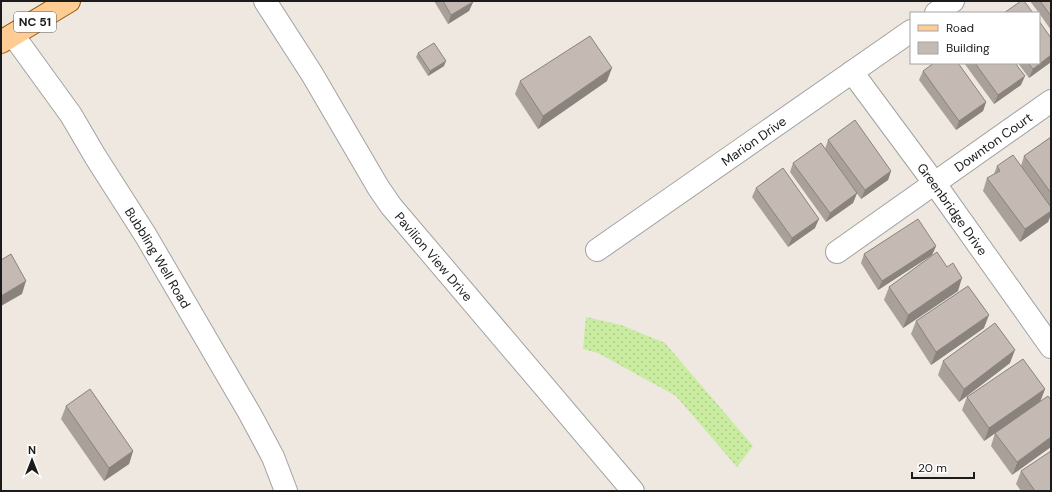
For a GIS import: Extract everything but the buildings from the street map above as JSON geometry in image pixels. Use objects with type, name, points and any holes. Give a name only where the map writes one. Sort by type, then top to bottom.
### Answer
[{"type":"main road","name":"NC 51","points":[[7,39],[70,1]]},
{"type":"street","name":"Pavilion View Drive","points":[[265,1],[312,74],[378,187],[391,206],[633,491]]},
{"type":"street","points":[[937,12],[953,1]]},
{"type":"street","name":"Marion Drive","points":[[597,250],[910,32]]},
{"type":"street","name":"Bubbling Well Road","points":[[7,39],[71,115],[95,156],[146,236],[250,414],[273,457],[286,491]]},
{"type":"street","name":"Greenbridge Drive","points":[[852,72],[935,184],[1051,347]]},
{"type":"street","name":"Downton Court","points":[[837,252],[1051,101]]},
{"type":"green space","points":[[586,317],[621,325],[665,343],[753,446],[737,467],[676,396],[598,353],[583,349]]}]
